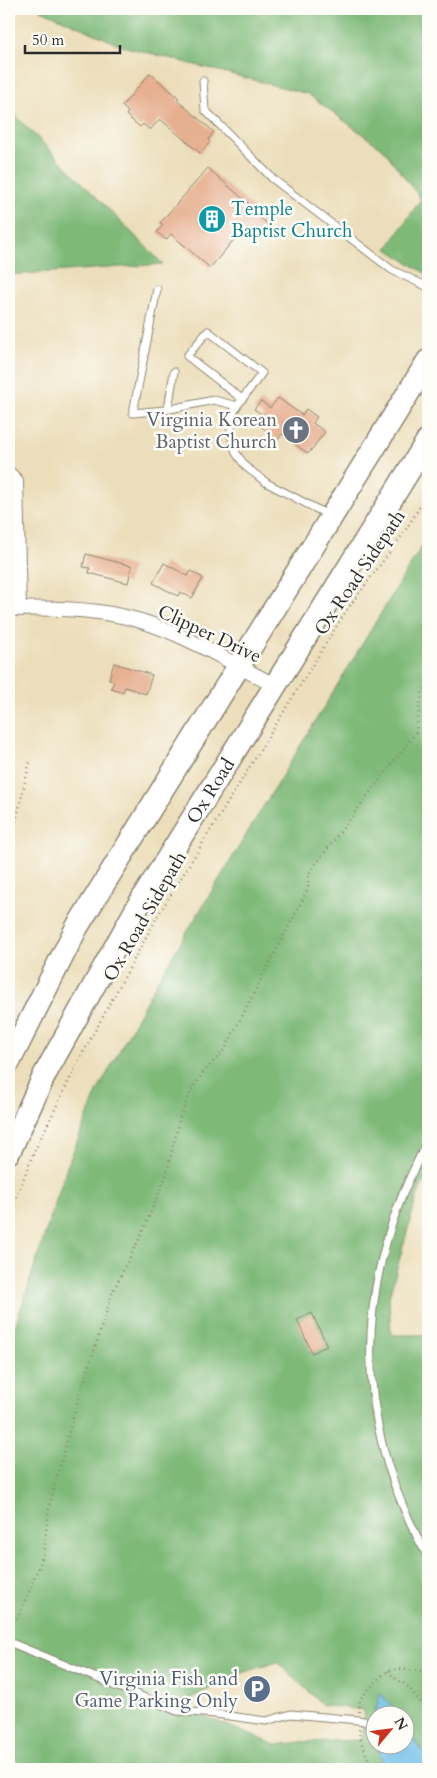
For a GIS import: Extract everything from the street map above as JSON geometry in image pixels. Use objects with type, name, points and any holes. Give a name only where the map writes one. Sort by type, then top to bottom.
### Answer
[{"type":"highway","name":"Ox Road","points":[[9,1062],[77,927],[428,361]]},
{"type":"highway","name":"Ox Road","points":[[11,1139],[138,906],[428,440]]},
{"type":"street","points":[[13,478],[14,609]]},
{"type":"street","name":"Clipper Drive","points":[[14,609],[66,608],[127,617],[176,635],[274,685]]},
{"type":"lane","points":[[203,81],[205,110],[273,179],[392,270],[428,287]]},
{"type":"lane","points":[[157,289],[133,413],[168,410],[214,400],[240,403]]},
{"type":"lane","points":[[240,403],[187,356],[208,331],[262,373],[231,418],[231,434],[236,453],[246,467],[267,483],[331,516]]},
{"type":"lane","points":[[168,410],[174,372]]},
{"type":"lane","points":[[428,1141],[399,1203],[386,1244],[375,1295],[370,1343],[372,1392],[380,1441],[399,1500],[428,1558]]},
{"type":"lane","points":[[9,1642],[178,1711],[266,1721],[291,1714],[364,1722]]},
{"type":"path","name":"Ox Road Sidepath","points":[[9,1216],[34,1152],[78,1062],[157,916],[346,611],[403,534],[428,494]]},
{"type":"path","points":[[9,1632],[23,1606],[43,1556],[49,1507],[75,1410],[113,1291],[142,1233],[166,1176],[180,1117],[192,1089],[224,1049],[308,889],[309,873],[416,732],[422,692],[428,686]]},
{"type":"path","points":[[9,851],[30,760]]},
{"type":"path","points":[[375,1769],[367,1758],[362,1743],[360,1699],[388,1671],[398,1669],[428,1672]]},
{"type":"path","points":[[388,1671],[398,1681],[410,1688],[419,1700],[428,1707]]},
{"type":"green space","points":[[39,9],[428,9],[428,275],[387,249],[421,199],[384,150],[308,94],[122,46]]},
{"type":"green space","points":[[9,109],[163,264],[9,275]]},
{"type":"green space","points":[[428,536],[428,1172],[417,1196],[389,1297],[391,1335],[428,1335],[428,1756],[414,1740],[414,1706],[391,1706],[380,1694],[377,1706],[364,1706],[364,1710],[364,1756],[381,1756],[387,1769],[9,1769],[9,1345],[67,1167],[97,1092],[156,983]],"holes":[[[277,1662],[323,1705],[364,1710],[361,1740],[301,1742],[276,1745],[176,1705],[245,1672]]]},
{"type":"water","points":[[380,1693],[391,1706],[377,1706]]},
{"type":"water","points":[[414,1739],[419,1748],[428,1756],[428,1769],[387,1769],[381,1756],[414,1756]]},
{"type":"building","points":[[150,73],[179,98],[177,100],[214,132],[208,140],[210,142],[200,153],[160,119],[150,130],[143,124],[140,127],[126,115],[128,112],[122,106]]},
{"type":"building","name":"Temple Baptist Church","points":[[208,168],[258,212],[256,215],[268,224],[254,240],[242,230],[210,268],[171,234],[166,240],[157,232],[163,225],[160,223]]},
{"type":"building","points":[[278,398],[302,415],[306,409],[317,417],[313,423],[325,432],[308,454],[282,434],[278,440],[258,424],[264,416],[254,409],[261,401],[270,408]]},
{"type":"building","points":[[86,554],[132,566],[128,583],[89,573],[90,568],[83,567]]},
{"type":"building","points":[[164,563],[188,576],[191,571],[203,578],[192,598],[180,592],[178,596],[153,583]]},
{"type":"building","points":[[114,663],[152,675],[146,694],[125,687],[123,692],[111,688],[114,681],[109,679]]},
{"type":"building","points":[[312,1313],[327,1346],[312,1353],[297,1320]]},
{"type":"place","name":"Temple Baptist Church","points":[[212,219]]},
{"type":"place","name":"Virginia Korean Baptist Church","points":[[296,430]]},
{"type":"place","name":"Virginia Fish and Game Parking Only","points":[[257,1689]]}]
